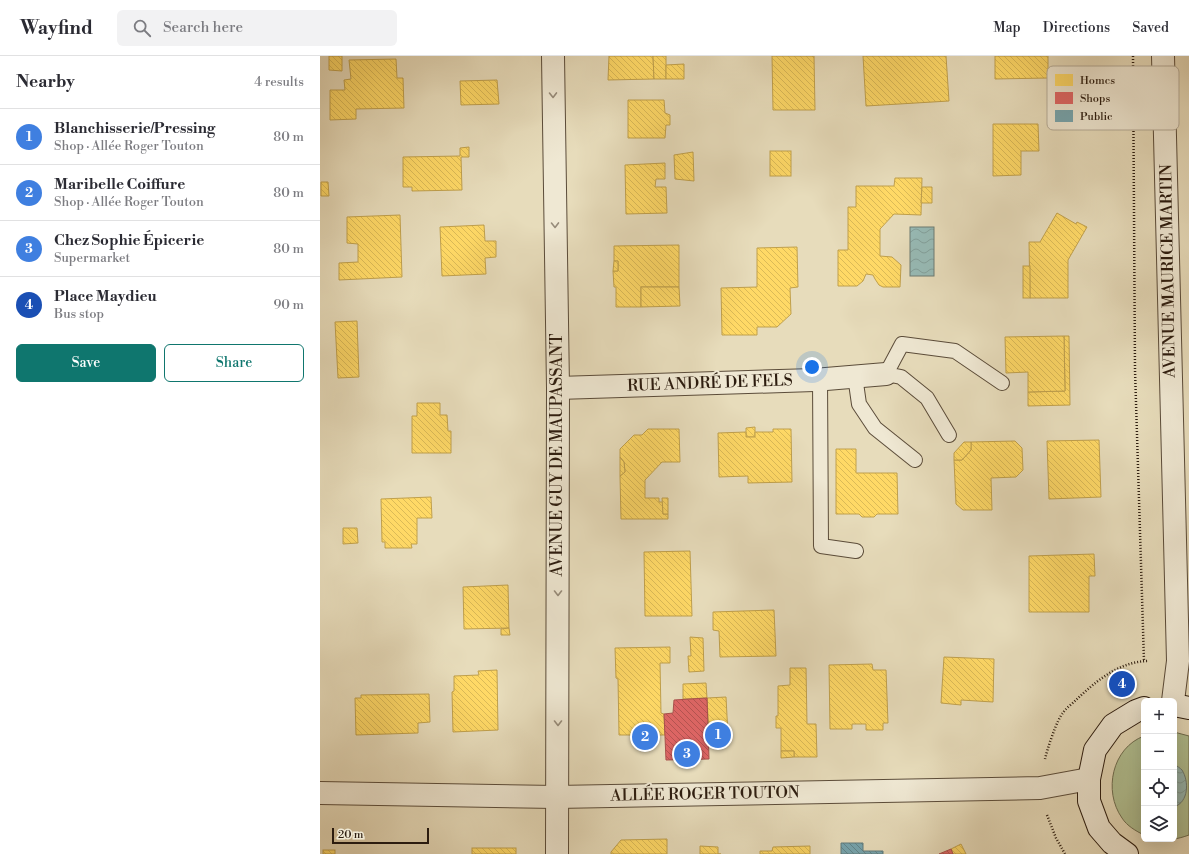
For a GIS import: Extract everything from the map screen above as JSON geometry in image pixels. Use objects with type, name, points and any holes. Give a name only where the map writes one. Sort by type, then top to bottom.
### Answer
[{"type":"street","name":"AVENUE GUY DE MAUPASSANT","points":[[553,56],[558,388],[557,854]]},
{"type":"street","name":"AVENUE MAURICE MARTIN","points":[[1163,56],[1163,66]]},
{"type":"street","name":"AVENUE MAURICE MARTIN","points":[[1165,130],[1178,641],[1178,661],[1173,698]]},
{"type":"street","name":"RUE ANDRÉ DE FELS","points":[[558,388],[820,379],[886,374]]},
{"type":"street","points":[[1177,706],[1189,708]]},
{"type":"street","points":[[1127,854],[1112,843],[1100,828],[1089,801],[1089,779],[1095,750],[1113,726],[1141,709]]},
{"type":"street","name":"ALLÉE ROGER TOUTON","points":[[320,793],[556,797],[1040,788],[1089,779]]},
{"type":"lane","points":[[949,435],[927,398],[901,377],[886,374],[902,344],[955,351],[1002,383]]},
{"type":"lane","points":[[855,376],[859,404],[875,428],[915,460]]},
{"type":"lane","points":[[820,379],[821,546],[856,551]]},
{"type":"path","points":[[1133,56],[1133,66]]},
{"type":"path","points":[[1133,130],[1135,370],[1144,661]]},
{"type":"green space","points":[[1177,733],[1189,736],[1189,835],[1177,838]]},
{"type":"green space","points":[[1141,738],[1141,833],[1124,821],[1116,807],[1113,795],[1112,783],[1118,760],[1124,750]]},
{"type":"water","points":[[910,227],[934,227],[934,276],[910,276]]},
{"type":"water","points":[[1177,766],[1182,770],[1186,780],[1185,796],[1183,801],[1177,805]]},
{"type":"building: Homes","points":[[329,56],[342,56],[342,71],[329,70]]},
{"type":"building: Homes","points":[[609,56],[653,56],[654,79],[608,80]]},
{"type":"building: Homes","points":[[653,56],[666,56],[666,79],[654,79]]},
{"type":"building: Homes","points":[[772,56],[814,56],[815,110],[773,110]]},
{"type":"building: Homes","points":[[863,56],[946,56],[949,101],[866,106]]},
{"type":"building: Homes","points":[[995,56],[1048,56],[1047,78],[995,79]]},
{"type":"building: Homes","points":[[396,59],[397,78],[403,78],[404,108],[356,109],[356,119],[330,120],[330,90],[345,90],[344,80],[351,79],[349,60]]},
{"type":"building: Homes","points":[[684,64],[684,79],[666,79],[666,65]]},
{"type":"building: Homes","points":[[497,80],[499,104],[461,105],[460,81]]},
{"type":"building: Homes","points":[[628,100],[664,100],[665,113],[670,115],[670,125],[666,125],[665,138],[628,138]]},
{"type":"building: Homes","points":[[993,124],[1038,124],[1039,151],[1021,151],[1021,175],[993,176]]},
{"type":"building: Homes","points":[[469,147],[469,157],[461,157],[462,190],[412,191],[412,187],[403,187],[403,157],[460,156],[460,148]]},
{"type":"building: Homes","points":[[770,151],[791,151],[791,176],[770,176]]},
{"type":"building: Homes","points":[[693,152],[694,181],[675,179],[674,155]]},
{"type":"building: Homes","points":[[665,163],[665,179],[656,179],[655,187],[666,187],[667,213],[626,214],[625,165]]},
{"type":"building: Homes","points":[[895,178],[922,178],[921,215],[894,214],[880,229],[880,256],[892,257],[901,265],[900,287],[883,287],[879,285],[873,275],[866,274],[863,281],[857,286],[838,286],[838,250],[848,250],[848,207],[856,207],[856,186],[894,186]]},
{"type":"building: Homes","points":[[321,182],[328,182],[329,196],[321,196]]},
{"type":"building: Homes","points":[[922,187],[932,187],[932,203],[921,203]]},
{"type":"building: Homes","points":[[1057,213],[1076,224],[1077,222],[1087,227],[1068,260],[1068,298],[1030,298],[1029,242],[1040,242]]},
{"type":"building: Homes","points":[[400,215],[402,277],[339,280],[339,263],[358,262],[358,244],[347,243],[347,217]]},
{"type":"building: Homes","points":[[484,225],[485,241],[496,241],[496,257],[485,258],[486,274],[442,276],[440,227]]},
{"type":"building: Homes","points":[[679,245],[679,287],[641,287],[641,307],[616,307],[616,287],[614,287],[613,271],[618,271],[618,261],[614,261],[614,246]]},
{"type":"building: Homes","points":[[797,247],[798,287],[790,288],[791,314],[777,327],[757,327],[757,335],[722,335],[721,288],[757,287],[757,248]]},
{"type":"building: Homes","points":[[614,261],[618,261],[618,271],[613,271]]},
{"type":"building: Homes","points":[[1023,266],[1030,266],[1030,298],[1023,298]]},
{"type":"building: Homes","points":[[641,287],[679,287],[680,306],[641,307]]},
{"type":"building: Homes","points":[[357,321],[359,377],[338,378],[335,322]]},
{"type":"building: Homes","points":[[1064,336],[1069,336],[1070,405],[1028,406],[1028,392],[1065,391]]},
{"type":"building: Homes","points":[[1064,336],[1065,391],[1028,392],[1028,372],[1006,373],[1005,337]]},
{"type":"building: Homes","points":[[417,403],[440,403],[440,415],[447,415],[448,431],[451,431],[451,453],[412,453],[412,416],[417,416]]},
{"type":"building: Homes","points":[[755,427],[755,437],[746,437],[746,428]]},
{"type":"building: Homes","points":[[648,429],[679,429],[680,462],[662,462],[645,480],[645,498],[659,498],[659,502],[663,502],[663,514],[668,514],[668,519],[621,519],[620,476],[625,472],[624,462],[620,457],[620,449],[634,435],[642,435]]},
{"type":"building: Homes","points":[[773,429],[791,429],[792,482],[748,483],[748,476],[719,477],[718,433],[746,432],[746,437],[755,437],[755,432],[773,432]]},
{"type":"building: Homes","points":[[1099,440],[1101,497],[1049,499],[1047,441]]},
{"type":"building: Homes","points":[[1015,441],[1022,448],[1023,470],[1016,477],[991,478],[992,510],[963,510],[956,504],[954,460],[962,460],[971,450],[971,442]]},
{"type":"building: Homes","points":[[964,442],[971,442],[971,450],[962,460],[954,460],[954,453]]},
{"type":"building: Homes","points":[[836,449],[856,449],[856,473],[897,473],[898,514],[877,514],[874,517],[862,517],[859,514],[836,514]]},
{"type":"building: Homes","points":[[620,457],[624,462],[625,472],[620,476]]},
{"type":"building: Homes","points":[[431,497],[432,518],[417,518],[417,544],[411,544],[412,548],[385,548],[385,542],[382,542],[381,499]]},
{"type":"building: Homes","points":[[662,498],[668,498],[668,514],[663,514]]},
{"type":"building: Homes","points":[[343,528],[357,528],[358,543],[343,544]]},
{"type":"building: Homes","points":[[690,551],[692,616],[645,616],[644,552]]},
{"type":"building: Homes","points":[[1094,554],[1095,576],[1089,576],[1089,612],[1029,612],[1029,556]]},
{"type":"building: Homes","points":[[508,585],[509,628],[464,629],[463,587]]},
{"type":"building: Homes","points":[[774,610],[776,656],[720,657],[719,631],[713,630],[713,612]]},
{"type":"building: Homes","points":[[509,628],[510,635],[501,635],[501,629]]},
{"type":"building: Homes","points":[[690,637],[703,638],[704,671],[689,672],[688,656],[691,656]]},
{"type":"building: Homes","points":[[670,647],[670,663],[660,663],[661,713],[664,714],[665,735],[619,735],[618,679],[616,678],[615,648]]},
{"type":"building: Homes","points":[[944,657],[994,659],[993,702],[961,700],[961,705],[941,703]]},
{"type":"building: Homes","points":[[872,664],[873,670],[886,670],[888,723],[883,723],[883,730],[866,730],[866,724],[852,724],[852,729],[830,729],[829,665]]},
{"type":"building: Homes","points":[[790,668],[806,668],[807,724],[816,724],[817,757],[794,757],[794,751],[781,751],[781,728],[776,728],[776,716],[778,716],[778,686],[790,685]]},
{"type":"building: Homes","points":[[497,670],[498,730],[453,732],[452,692],[454,691],[454,676],[479,675],[478,671]]},
{"type":"building: Homes","points":[[706,683],[707,698],[683,699],[683,684]]},
{"type":"building: Homes","points":[[429,694],[430,722],[418,723],[418,733],[356,735],[355,698],[361,698],[361,695]]},
{"type":"building: Homes","points":[[726,697],[728,735],[709,735],[707,698]]},
{"type":"building: Homes","points":[[781,751],[794,751],[794,757],[781,758]]},
{"type":"building: Homes","points":[[667,839],[667,854],[611,854],[621,840]]},
{"type":"building: Homes","points":[[961,844],[966,854],[953,854],[951,849]]},
{"type":"building: Homes","points":[[700,846],[718,847],[718,854],[700,854]]},
{"type":"building: Homes","points":[[810,846],[810,854],[760,854],[760,851],[772,851],[773,847]]},
{"type":"building: Homes","points":[[472,848],[516,848],[516,854],[472,854]]},
{"type":"building: Homes","points":[[323,850],[335,850],[335,854],[323,854]]},
{"type":"building: Shops","points":[[707,698],[709,759],[666,760],[664,714],[673,713],[674,700]]},
{"type":"building: Shops","points":[[951,849],[953,854],[939,854]]},
{"type":"building: Public","points":[[841,843],[863,843],[863,851],[883,851],[883,854],[841,854]]},
{"type":"place","name":"Place Maydieu","points":[[1122,684]]},
{"type":"place","name":"Blanchisserie/Pressing","points":[[718,735]]},
{"type":"place","name":"Maribelle Coiffure","points":[[645,737]]},
{"type":"place","name":"Chez Sophie Épicerie","points":[[687,754]]}]
